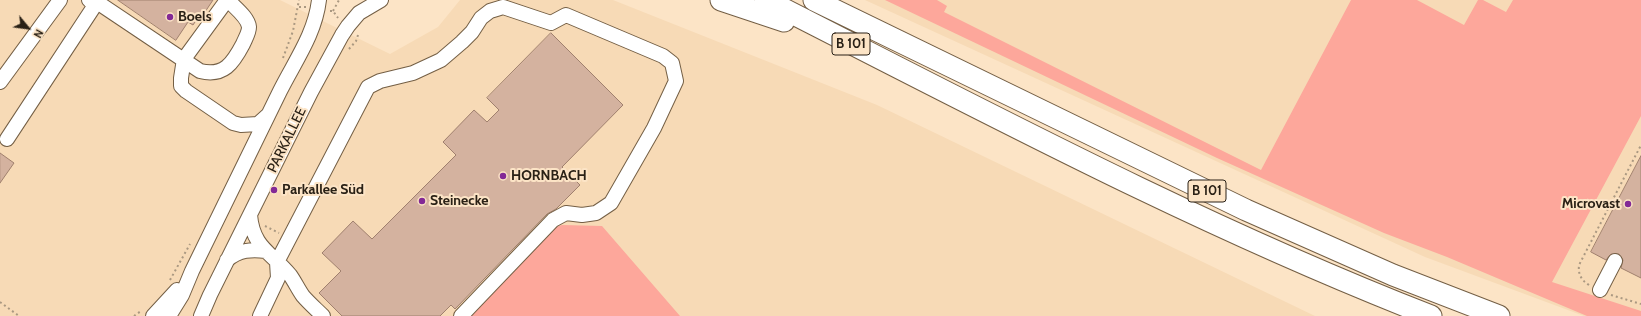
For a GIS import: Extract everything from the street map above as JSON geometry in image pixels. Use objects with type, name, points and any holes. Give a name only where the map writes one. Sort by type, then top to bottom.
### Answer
[{"type":"highway","points":[[721,0],[794,25],[937,87]]},
{"type":"highway","name":"B 101","points":[[766,0],[937,87],[1175,204],[1353,284],[1431,316]]},
{"type":"highway","name":"B 101","points":[[814,0],[1260,216],[1393,274],[1499,316]]},
{"type":"highway","points":[[829,0],[909,47]]},
{"type":"street","points":[[0,82],[60,0]]},
{"type":"street","points":[[7,139],[93,1],[184,59],[200,71],[209,73],[219,72],[235,59],[247,35],[249,26],[245,18],[227,0],[184,59],[181,86],[186,92],[224,118],[241,125],[250,126],[258,124],[271,111]]},
{"type":"street","name":"PARKALLEE","points":[[169,316],[182,295],[192,271],[271,111],[306,44],[313,25],[319,0]]},
{"type":"street","name":"PARKALLEE","points":[[201,316],[227,260],[255,219],[311,92],[342,35],[359,13],[381,0]]},
{"type":"street","points":[[260,316],[278,278],[277,262],[368,87],[380,81],[413,74],[440,60],[467,37],[482,18],[490,11],[503,7],[551,22],[566,15],[663,56],[672,63],[676,81],[654,128],[612,203],[596,213],[582,215],[566,213],[553,220],[461,316]]},
{"type":"street","points":[[255,219],[251,227],[255,237],[266,252],[290,275],[304,297],[323,316]]},
{"type":"street","points":[[227,260],[234,254],[248,250],[266,252]]},
{"type":"street","points":[[1600,290],[1615,262]]},
{"type":"street","points":[[153,316],[171,299],[192,271]]},
{"type":"path","points":[[280,63],[293,31],[299,0]]},
{"type":"path","points":[[334,12],[339,0]]},
{"type":"path","points":[[1641,145],[1579,265],[1579,272],[1584,282],[1600,290],[1641,304]]},
{"type":"path","points":[[255,219],[289,239]]},
{"type":"path","points":[[0,302],[19,316]]},
{"type":"shaded area","points":[[0,0],[280,0],[390,54],[438,27],[460,0],[613,0],[877,105],[1315,316],[0,316]]},
{"type":"shaded area","points":[[865,0],[1641,0],[1641,316],[1584,316],[1425,257]]},
{"type":"shaded area","points":[[885,0],[937,0],[947,6],[944,12],[1261,170],[1351,0],[1417,0],[1464,25],[1478,0],[1483,0],[1506,12],[1513,0],[1641,0],[1641,116],[1552,282],[1641,311],[1641,316],[1587,316],[1447,257],[1384,233],[1217,158]]},
{"type":"shaded area","points":[[562,225],[602,226],[680,316],[469,316],[552,228]]},
{"type":"building","name":"Boels","points":[[118,0],[213,0],[205,12],[203,10],[193,25],[188,22],[176,40]]},
{"type":"building","name":"HORNBACH","points":[[551,33],[623,105],[562,167],[580,185],[556,209],[547,214],[455,309],[451,305],[440,316],[342,316],[319,293],[341,271],[322,253],[353,221],[372,239],[456,155],[443,142],[474,110],[487,122],[499,110],[487,98]]},
{"type":"building","points":[[0,153],[14,163],[0,183]]},
{"type":"building","name":"Microvast","points":[[1641,156],[1641,278],[1621,268],[1623,260],[1619,254],[1611,254],[1606,260],[1591,252]]},
{"type":"place","name":"Boels","points":[[170,17]]},
{"type":"place","name":"HORNBACH","points":[[503,176]]},
{"type":"place","name":"Parkallee Süd","points":[[274,190]]},
{"type":"place","name":"Steinecke","points":[[422,201]]},
{"type":"place","name":"Microvast","points":[[1628,204]]}]
